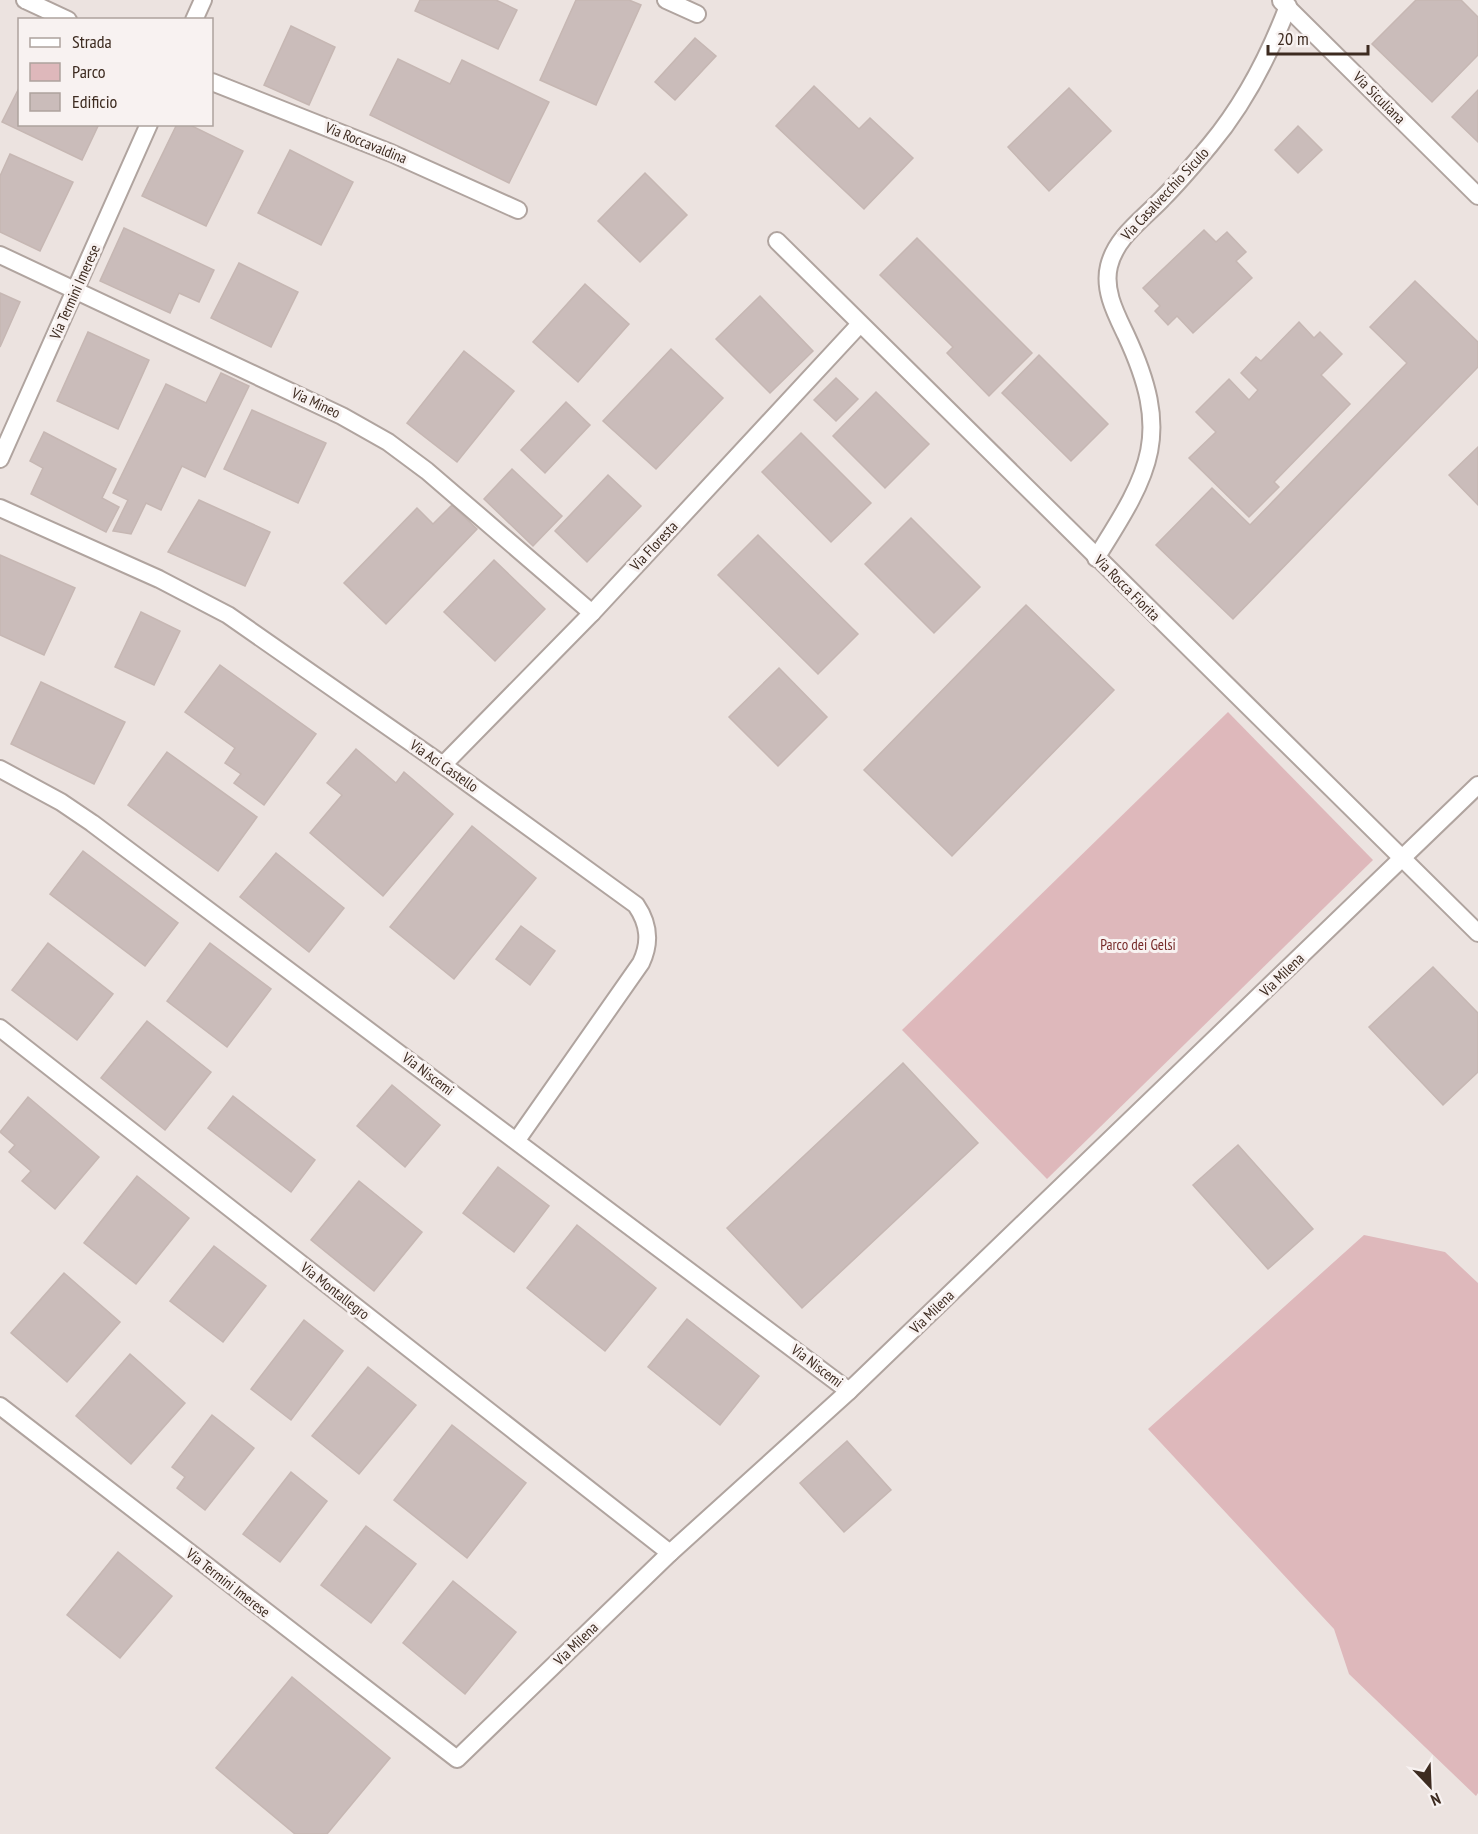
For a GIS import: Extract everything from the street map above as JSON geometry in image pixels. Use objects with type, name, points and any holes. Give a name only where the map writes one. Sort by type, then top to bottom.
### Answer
[{"type":"street","points":[[25,0],[64,18]]},
{"type":"street","points":[[195,18],[203,0]]},
{"type":"street","points":[[666,0],[697,14]]},
{"type":"street","name":"Via Siculiana","points":[[1284,3],[1478,196]]},
{"type":"street","name":"Via Casalvecchio Siculo","points":[[1096,558],[1142,480],[1152,439],[1151,408],[1143,376],[1110,296],[1108,282],[1111,261],[1120,242],[1129,231],[1176,184],[1235,113],[1255,80],[1284,3]]},
{"type":"street","name":"Via Roccavaldina","points":[[213,82],[391,153],[518,210]]},
{"type":"street","name":"Via Termini Imerese","points":[[0,459],[147,126]]},
{"type":"street","name":"Via Rocca Fiorita","points":[[777,241],[1478,933]]},
{"type":"street","name":"Via Mineo","points":[[0,255],[342,416],[388,442],[427,471],[592,613]]},
{"type":"street","name":"Via Floresta","points":[[443,765],[592,613],[860,324]]},
{"type":"street","name":"Via Aci Castello","points":[[0,508],[159,579],[207,603],[249,628],[628,899],[643,916],[648,940],[641,963],[517,1140]]},
{"type":"street","name":"Via Niscemi","points":[[0,769],[61,802],[92,823],[849,1391]]},
{"type":"street","name":"Via Milena","points":[[457,1760],[670,1553],[849,1391],[1478,785]]},
{"type":"street","name":"Via Montallegro","points":[[0,1028],[670,1553]]},
{"type":"street","name":"Via Termini Imerese","points":[[0,1406],[457,1760]]},
{"type":"green space","name":"Parco dei Gelsi","points":[[1228,712],[1373,860],[1047,1179],[902,1030]]},
{"type":"green space","points":[[1364,1235],[1445,1252],[1478,1283],[1478,1793],[1476,1796],[1349,1674],[1334,1629],[1148,1429]]},
{"type":"building","points":[[420,0],[496,0],[517,10],[498,49],[415,11]]},
{"type":"building","points":[[576,0],[629,0],[641,5],[596,105],[540,80]]},
{"type":"building","points":[[1416,0],[1461,0],[1478,17],[1478,55],[1432,102],[1372,44]]},
{"type":"building","points":[[291,26],[335,47],[309,105],[264,85]]},
{"type":"building","points":[[695,38],[716,56],[675,100],[655,82]]},
{"type":"building","points":[[398,59],[450,84],[462,60],[549,102],[509,183],[370,115]]},
{"type":"building","points":[[814,86],[859,129],[870,118],[913,158],[864,209],[776,126]]},
{"type":"building","points":[[1069,88],[1111,131],[1049,191],[1008,147]]},
{"type":"building","points":[[18,90],[18,126],[98,126],[82,160],[2,122]]},
{"type":"building","points":[[1478,90],[1478,142],[1452,117]]},
{"type":"building","points":[[176,126],[192,126],[243,151],[206,226],[142,196]]},
{"type":"building","points":[[1298,126],[1322,150],[1298,173],[1275,150]]},
{"type":"building","points":[[290,150],[353,182],[321,245],[258,213]]},
{"type":"building","points":[[10,154],[73,182],[40,251],[0,232],[0,176]]},
{"type":"building","points":[[645,173],[687,215],[640,262],[598,221]]},
{"type":"building","points":[[124,228],[214,270],[199,302],[179,293],[170,313],[100,281]]},
{"type":"building","points":[[1204,230],[1216,242],[1227,232],[1246,252],[1236,261],[1252,278],[1193,333],[1177,316],[1168,325],[1155,311],[1160,306],[1143,288]]},
{"type":"building","points":[[917,238],[1032,353],[989,396],[947,353],[953,347],[880,275]]},
{"type":"building","points":[[239,263],[298,292],[271,347],[211,318]]},
{"type":"building","points":[[1415,281],[1478,342],[1478,367],[1233,619],[1156,545],[1212,488],[1250,525],[1407,363],[1370,327]]},
{"type":"building","points":[[585,284],[629,324],[578,382],[533,342]]},
{"type":"building","points":[[0,293],[20,302],[0,347]]},
{"type":"building","points":[[760,296],[813,351],[770,393],[716,339]]},
{"type":"building","points":[[1299,322],[1314,338],[1320,332],[1342,354],[1321,375],[1350,404],[1274,482],[1279,487],[1249,517],[1189,458],[1216,432],[1196,412],[1229,379],[1249,400],[1258,390],[1241,373],[1256,357],[1261,361]]},
{"type":"building","points":[[88,332],[149,360],[118,429],[57,401]]},
{"type":"building","points":[[671,349],[723,398],[656,469],[603,421]]},
{"type":"building","points":[[464,351],[514,391],[457,462],[407,423]]},
{"type":"building","points":[[1039,355],[1108,424],[1071,461],[1002,393]]},
{"type":"building","points":[[221,373],[249,386],[205,477],[182,466],[161,510],[146,503],[131,534],[113,531],[128,500],[113,493],[166,384],[206,403]]},
{"type":"building","points":[[836,378],[858,399],[836,421],[814,400]]},
{"type":"building","points":[[876,392],[929,444],[885,488],[833,436]]},
{"type":"building","points":[[566,402],[590,425],[545,473],[521,450]]},
{"type":"building","points":[[252,410],[326,443],[298,503],[224,469]]},
{"type":"building","points":[[44,432],[116,469],[102,498],[119,507],[106,532],[31,494],[43,468],[30,461]]},
{"type":"building","points":[[801,433],[871,503],[831,542],[762,472]]},
{"type":"building","points":[[1478,447],[1478,505],[1449,475]]},
{"type":"building","points":[[512,469],[562,516],[533,546],[484,499]]},
{"type":"building","points":[[608,475],[641,506],[587,562],[555,531]]},
{"type":"building","points":[[199,500],[270,532],[245,586],[168,552]]},
{"type":"building","points":[[452,505],[477,529],[386,624],[344,583],[417,508],[433,524]]},
{"type":"building","points":[[911,518],[980,587],[934,633],[865,564]]},
{"type":"building","points":[[758,535],[858,634],[818,674],[718,575]]},
{"type":"building","points":[[0,555],[75,588],[44,655],[0,635]]},
{"type":"building","points":[[494,560],[545,609],[495,661],[444,612]]},
{"type":"building","points":[[1026,605],[1114,690],[952,856],[864,770]]},
{"type":"building","points":[[141,612],[180,631],[154,685],[115,667]]},
{"type":"building","points":[[220,665],[316,734],[264,805],[234,783],[241,774],[225,763],[235,748],[185,712]]},
{"type":"building","points":[[779,668],[827,717],[778,766],[729,717]]},
{"type":"building","points":[[41,682],[125,722],[94,784],[11,744]]},
{"type":"building","points":[[356,749],[396,783],[404,772],[453,814],[383,896],[310,833],[342,795],[327,783]]},
{"type":"building","points":[[167,752],[257,817],[218,871],[128,805]]},
{"type":"building","points":[[472,826],[536,878],[454,979],[390,927]]},
{"type":"building","points":[[83,851],[178,923],[145,966],[50,894]]},
{"type":"building","points":[[276,853],[344,908],[309,952],[240,897]]},
{"type":"building","points":[[521,926],[555,951],[530,985],[496,959]]},
{"type":"building","points":[[48,943],[113,994],[77,1040],[12,990]]},
{"type":"building","points":[[210,943],[271,989],[227,1047],[167,1001]]},
{"type":"building","points":[[1433,967],[1478,1013],[1478,1072],[1443,1105],[1369,1027]]},
{"type":"building","points":[[147,1021],[211,1072],[165,1130],[101,1078]]},
{"type":"building","points":[[903,1063],[978,1143],[802,1308],[727,1228]]},
{"type":"building","points":[[392,1085],[440,1125],[405,1167],[357,1126]]},
{"type":"building","points":[[233,1096],[315,1160],[291,1192],[208,1128]]},
{"type":"building","points":[[28,1097],[99,1157],[55,1209],[22,1181],[31,1171],[9,1152],[15,1145],[0,1132]]},
{"type":"building","points":[[1238,1145],[1313,1229],[1268,1269],[1193,1185]]},
{"type":"building","points":[[498,1167],[549,1206],[514,1252],[463,1213]]},
{"type":"building","points":[[137,1176],[189,1218],[136,1284],[84,1243]]},
{"type":"building","points":[[359,1181],[422,1232],[374,1291],[311,1240]]},
{"type":"building","points":[[577,1225],[656,1288],[605,1351],[527,1288]]},
{"type":"building","points":[[214,1246],[266,1286],[223,1342],[170,1301]]},
{"type":"building","points":[[64,1273],[120,1322],[67,1382],[11,1333]]},
{"type":"building","points":[[687,1319],[759,1376],[720,1425],[648,1367]]},
{"type":"building","points":[[304,1320],[343,1351],[291,1420],[251,1389]]},
{"type":"building","points":[[130,1354],[185,1403],[131,1464],[76,1416]]},
{"type":"building","points":[[368,1367],[416,1405],[359,1474],[312,1436]]},
{"type":"building","points":[[212,1415],[254,1448],[205,1510],[177,1488],[185,1477],[172,1467]]},
{"type":"building","points":[[452,1425],[526,1483],[467,1558],[394,1500]]},
{"type":"building","points":[[847,1441],[891,1490],[844,1532],[800,1483]]},
{"type":"building","points":[[291,1472],[327,1501],[280,1562],[243,1534]]},
{"type":"building","points":[[366,1526],[416,1564],[371,1623],[321,1585]]},
{"type":"building","points":[[118,1552],[172,1596],[120,1658],[67,1615]]},
{"type":"building","points":[[453,1581],[516,1632],[465,1694],[403,1643]]},
{"type":"building","points":[[292,1677],[390,1758],[327,1834],[295,1834],[216,1768]]}]
